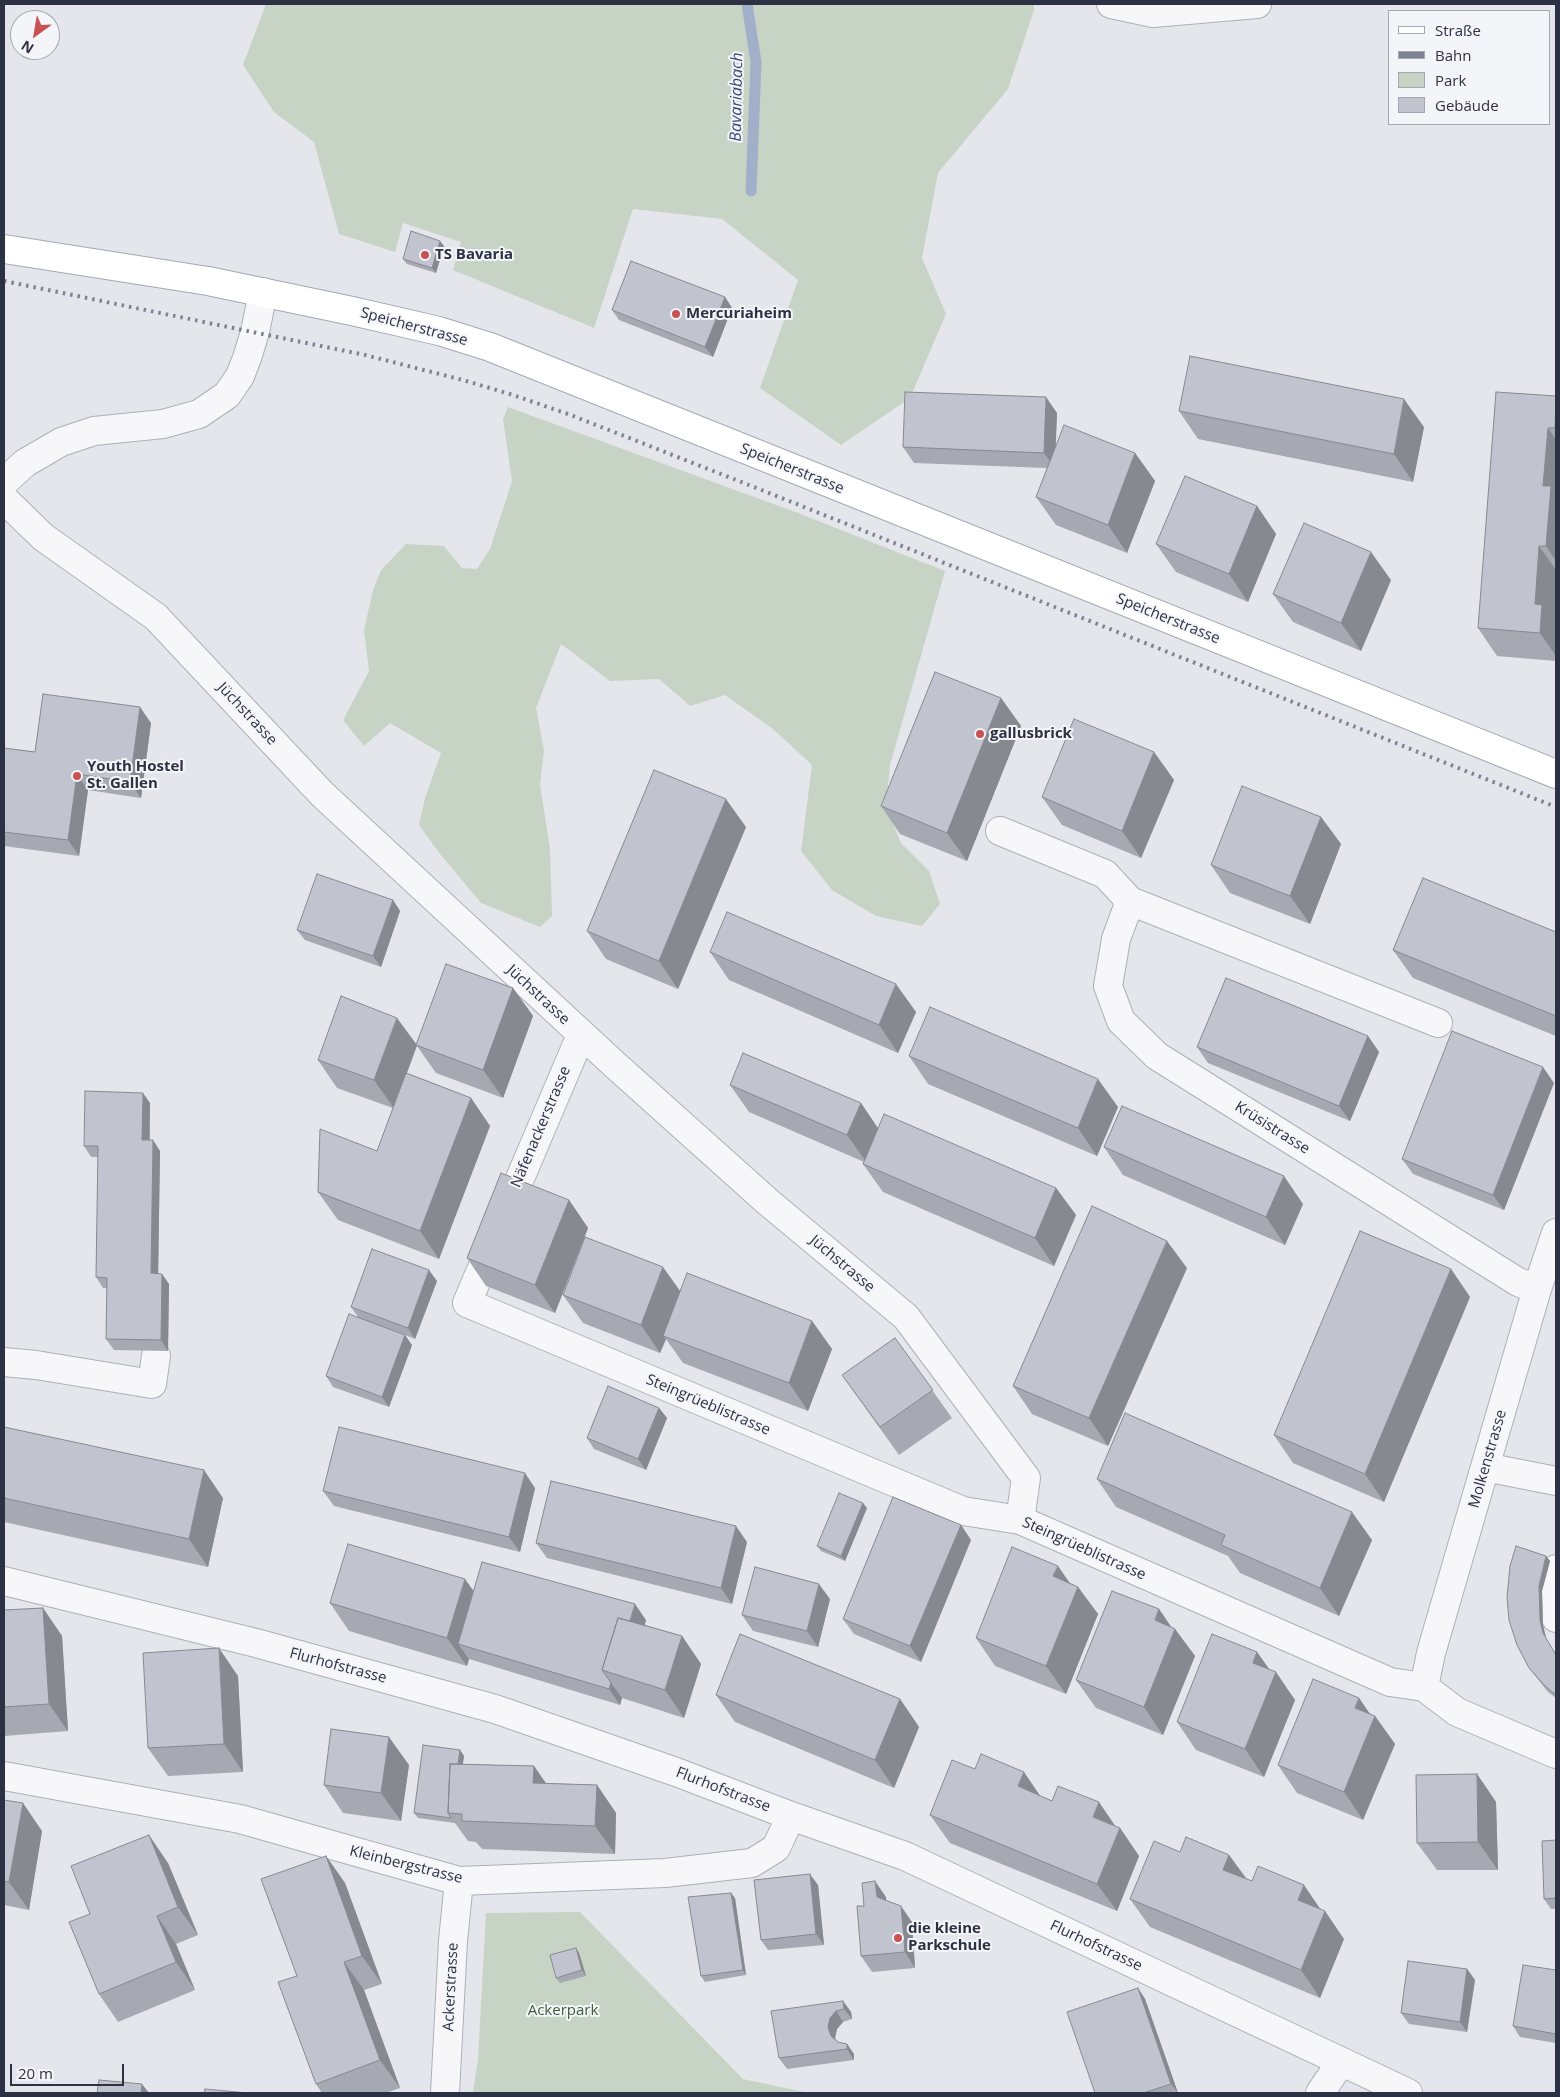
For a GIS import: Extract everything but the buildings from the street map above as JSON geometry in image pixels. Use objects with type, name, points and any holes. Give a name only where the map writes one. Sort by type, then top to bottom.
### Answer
[{"type":"main road","name":"Speicherstrasse","points":[[4,249],[208,281],[263,292],[430,329],[490,347],[1556,774]]},
{"type":"street","points":[[1111,4],[1153,13],[1257,4]]},
{"type":"street","points":[[4,482],[25,463],[61,442],[94,431],[163,424],[199,414],[227,395],[240,376],[247,358],[255,332],[263,292]]},
{"type":"street","name":"Jüchstrasse","points":[[4,499],[43,537],[156,617],[322,794],[581,1035],[768,1202],[906,1317],[1026,1478],[1020,1520]]},
{"type":"street","points":[[1000,831],[1105,874],[1130,901],[1438,1023]]},
{"type":"street","name":"Krüsistrasse","points":[[1130,901],[1116,939],[1108,986],[1121,1021],[1157,1056],[1518,1282],[1537,1289]]},
{"type":"street","name":"Näfenackerstrasse","points":[[467,1303],[581,1035]]},
{"type":"street","name":"Molkenstrasse","points":[[1424,1687],[1431,1654],[1485,1467],[1537,1289],[1556,1233]]},
{"type":"street","name":"Steingrüeblistrasse","points":[[467,1303],[963,1511],[1020,1520],[1390,1682],[1424,1687],[1458,1712],[1556,1754]]},
{"type":"street","points":[[4,1362],[36,1365],[152,1384],[156,1356]]},
{"type":"street","points":[[1485,1467],[1556,1481]]},
{"type":"street","points":[[1556,1569],[1551,1607],[1556,1618]]},
{"type":"street","name":"Flurhofstrasse","points":[[4,1581],[256,1643],[495,1709],[676,1772],[791,1816],[905,1856],[1408,2093]]},
{"type":"street","name":"Kleinbergstrasse","points":[[4,1776],[240,1820],[459,1881],[665,1872],[752,1863],[776,1848],[791,1816]]},
{"type":"street","name":"Ackerstrasse","points":[[445,2093],[453,1941],[459,1881]]},
{"type":"street","points":[[1320,2093],[1341,2062]]},
{"type":"green space","points":[[266,4],[1034,4],[1034,10],[1008,89],[938,173],[922,258],[946,314],[910,398],[841,445],[760,388],[798,280],[722,219],[633,209],[594,328],[453,270],[461,242],[403,223],[395,252],[339,234],[314,142],[274,112],[243,65]]},
{"type":"green space","points":[[508,407],[798,513],[945,571],[890,765],[886,807],[901,843],[929,871],[940,904],[922,926],[876,916],[832,890],[801,851],[812,765],[773,729],[725,695],[690,706],[659,679],[610,681],[561,644],[536,708],[544,750],[540,785],[550,849],[552,916],[540,927],[481,903],[440,854],[419,825],[425,798],[441,753],[390,723],[364,746],[343,720],[369,671],[364,630],[373,590],[381,570],[406,544],[444,546],[462,568],[477,569],[490,549],[512,481],[503,419]]},
{"type":"green space","name":"Ackerpark","points":[[580,1912],[743,2079],[809,2093],[473,2093],[478,2059],[486,1913]]},
{"type":"waterway","name":"Bavariabach","points":[[747,4],[756,62],[751,191]]},
{"type":"railway","points":[[4,281],[365,355],[513,395],[568,414],[749,485],[1556,807]]},
{"type":"place","name":"TS Bavaria","points":[[425,255]]},
{"type":"place","name":"Mercuriaheim","points":[[676,314]]},
{"type":"place","name":"gallusbrick","points":[[980,734]]},
{"type":"place","name":"Youth Hostel St. Gallen","points":[[77,776]]},
{"type":"place","name":"die kleine Parkschule","points":[[898,1938]]}]
